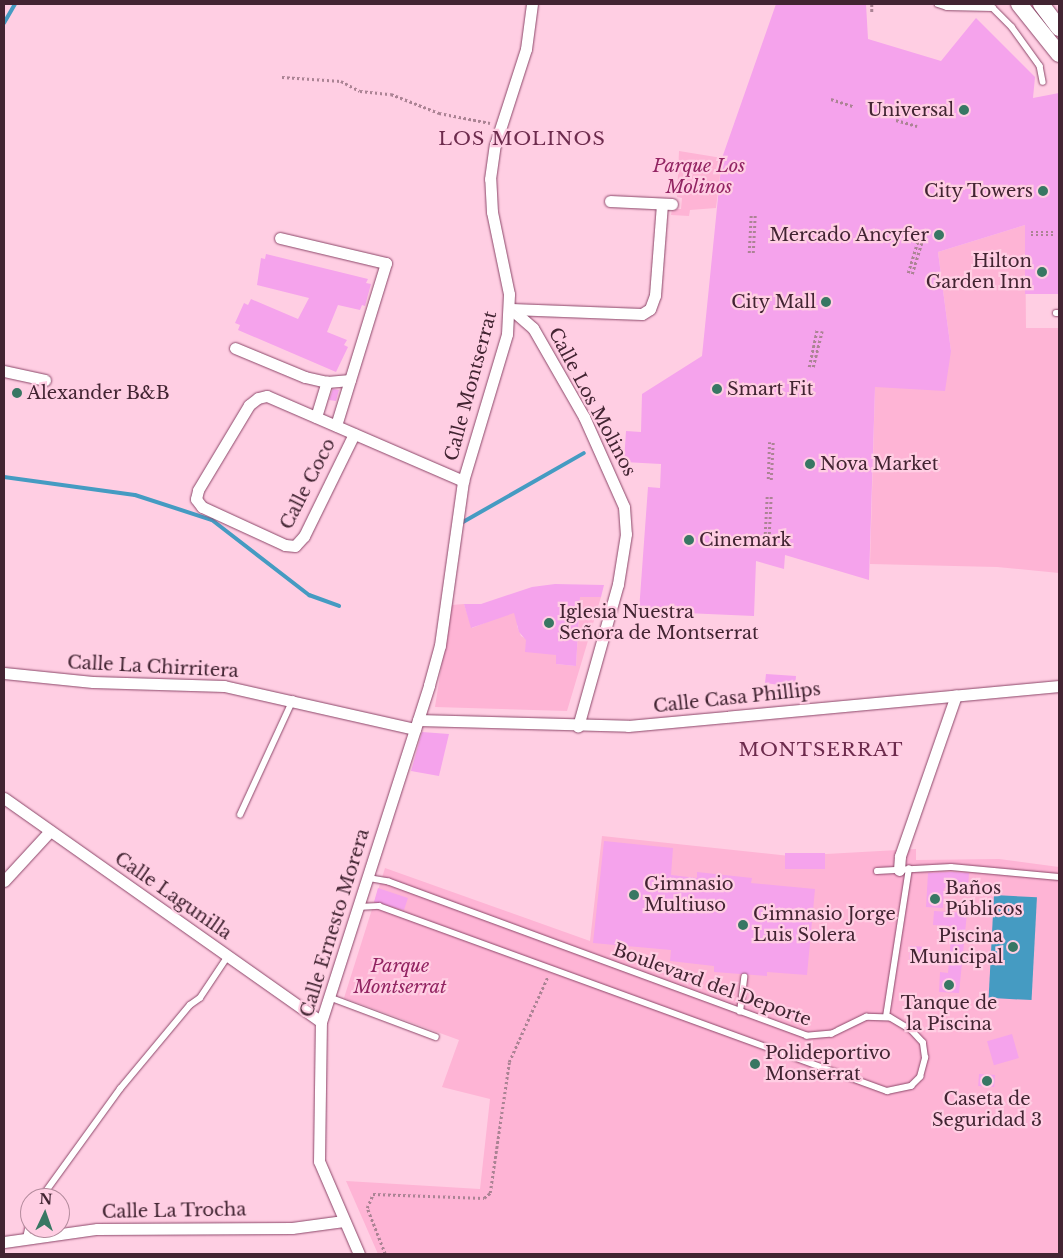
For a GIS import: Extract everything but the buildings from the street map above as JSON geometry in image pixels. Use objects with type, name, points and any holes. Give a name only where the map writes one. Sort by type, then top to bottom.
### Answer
[{"type":"main road","points":[[1019,4],[1059,54]]},
{"type":"main road","points":[[1041,4],[1059,28]]},
{"type":"street","name":"Calle Montserrat","points":[[416,724],[440,645],[463,481],[507,334],[511,309],[490,200],[492,161],[526,49],[532,4]]},
{"type":"street","points":[[511,309],[632,316],[646,312],[655,295],[667,204],[610,201]]},
{"type":"street","points":[[280,238],[386,263],[336,426]]},
{"type":"street","name":"Calle Los Molinos","points":[[511,309],[533,328],[575,401],[611,472],[624,507],[626,534],[618,584],[578,726]]},
{"type":"street","points":[[235,348],[305,377],[327,382],[350,380]]},
{"type":"street","points":[[4,371],[45,380]]},
{"type":"street","points":[[316,417],[327,382]]},
{"type":"street","name":"Calle Coco","points":[[354,434],[304,536],[295,546],[285,545],[202,507],[196,499],[198,490],[249,405],[258,398],[267,396],[463,481]]},
{"type":"street","name":"Calle La Chirritera","points":[[4,673],[93,682],[224,686],[416,724]]},
{"type":"street","name":"Calle Casa Phillips","points":[[416,724],[628,726],[1059,686]]},
{"type":"street","points":[[904,869],[900,856],[956,695]]},
{"type":"street","name":"Calle Ernesto Morera","points":[[359,1254],[319,1161],[321,1022],[416,724]]},
{"type":"street","name":"Calle Lagunilla","points":[[4,798],[321,1022]]},
{"type":"street","points":[[4,881],[50,831]]},
{"type":"street","name":"Calle La Trocha","points":[[70,1233],[97,1230],[292,1228],[344,1221]]},
{"type":"street","name":"Calle La Trocha","points":[[4,1242],[26,1238]]},
{"type":"lane","points":[[938,4],[947,7],[993,8],[1012,27],[1040,66],[1042,82]]},
{"type":"lane","points":[[240,815],[293,700]]},
{"type":"lane","points":[[877,871],[951,867],[1059,877]]},
{"type":"lane","points":[[358,907],[378,906],[870,1086],[887,1091],[902,1090],[920,1076],[925,1058],[923,1043],[912,1032],[886,1018],[904,869]]},
{"type":"lane","name":"Boulevard del Deporte","points":[[367,878],[389,882],[740,1012],[818,1038],[867,1017],[886,1018]]},
{"type":"lane","points":[[48,1188],[120,1089],[190,1005],[200,998],[228,956]]},
{"type":"lane","points":[[740,1012],[744,977]]},
{"type":"lane","points":[[329,997],[436,1037]]},
{"type":"path","points":[[872,4],[872,13]]},
{"type":"path","points":[[282,77],[341,81],[360,91],[391,94],[438,113],[502,125]]},
{"type":"path","points":[[831,99],[853,106]]},
{"type":"path","points":[[896,120],[917,126]]},
{"type":"path","points":[[751,215],[751,253],[755,215]]},
{"type":"path","points":[[1031,234],[1053,234]]},
{"type":"path","points":[[910,273],[921,238]]},
{"type":"path","points":[[809,367],[817,330]]},
{"type":"path","points":[[814,367],[822,330]]},
{"type":"path","points":[[769,479],[771,442]]},
{"type":"path","points":[[767,534],[769,496]]},
{"type":"path","points":[[386,1254],[367,1208],[373,1194],[484,1198],[490,1193],[509,1062],[552,969]]},
{"type":"green space","name":"Parque Los Molinos","points":[[679,151],[722,158],[716,208],[690,210],[689,216],[671,215],[672,209],[681,209],[682,198],[677,197]]},
{"type":"green space","points":[[1025,225],[1026,328],[1059,328],[1059,573],[997,567],[870,564],[875,387],[951,351],[938,252]]},
{"type":"green space","points":[[561,592],[519,620],[517,626],[521,636],[556,655],[556,664],[576,666],[580,597],[601,597],[567,711],[435,707],[451,605],[464,604],[472,628]]},
{"type":"green space","name":"Polideportivo Monserrat","points":[[602,836],[790,856],[916,849],[916,860],[999,859],[1059,867],[1059,1254],[378,1254],[346,1181],[480,1189],[490,1099],[442,1087],[459,1040],[344,998],[385,868],[590,941]]},
{"type":"water","name":"Piscina Municipal","points":[[994,895],[1037,897],[1032,1000],[989,998]]},
{"type":"waterway","points":[[4,23],[15,4]]},
{"type":"waterway","points":[[463,522],[584,453]]},
{"type":"waterway","points":[[4,477],[135,495],[212,520],[309,595],[339,606]]},
{"type":"place","name":"Universal","points":[[964,110]]},
{"type":"place","name":"City Towers","points":[[1043,191]]},
{"type":"place","name":"Mercado Ancyfer","points":[[939,235]]},
{"type":"place","name":"Hilton Garden Inn","points":[[1042,272]]},
{"type":"place","name":"City Mall","points":[[826,302]]},
{"type":"place","name":"Smart Fit","points":[[717,389]]},
{"type":"place","name":"Alexander B&B","points":[[17,393]]},
{"type":"place","name":"Nova Market","points":[[810,464]]},
{"type":"place","name":"Cinemark","points":[[689,540]]},
{"type":"place","name":"Iglesia Nuestra Señora de Montserrat","points":[[549,623]]},
{"type":"place","name":"Gimnasio Multiuso","points":[[634,895]]},
{"type":"place","name":"Baños Públicos","points":[[935,899]]},
{"type":"place","name":"Gimnasio Jorge Luis Solera","points":[[743,925]]},
{"type":"place","name":"Piscina Municipal","points":[[1013,947]]},
{"type":"place","name":"Tanque de la Piscina","points":[[949,985]]},
{"type":"place","name":"Polideportivo Monserrat","points":[[755,1064]]},
{"type":"place","name":"Caseta de Seguridad 3","points":[[987,1081]]},
{"type":"district","name":"LOS MOLINOS","points":[[522,139]]},
{"type":"district","name":"MONTSERRAT","points":[[821,750]]},
{"type":"park label","name":"Parque Montserrat","points":[[400,978]]}]
